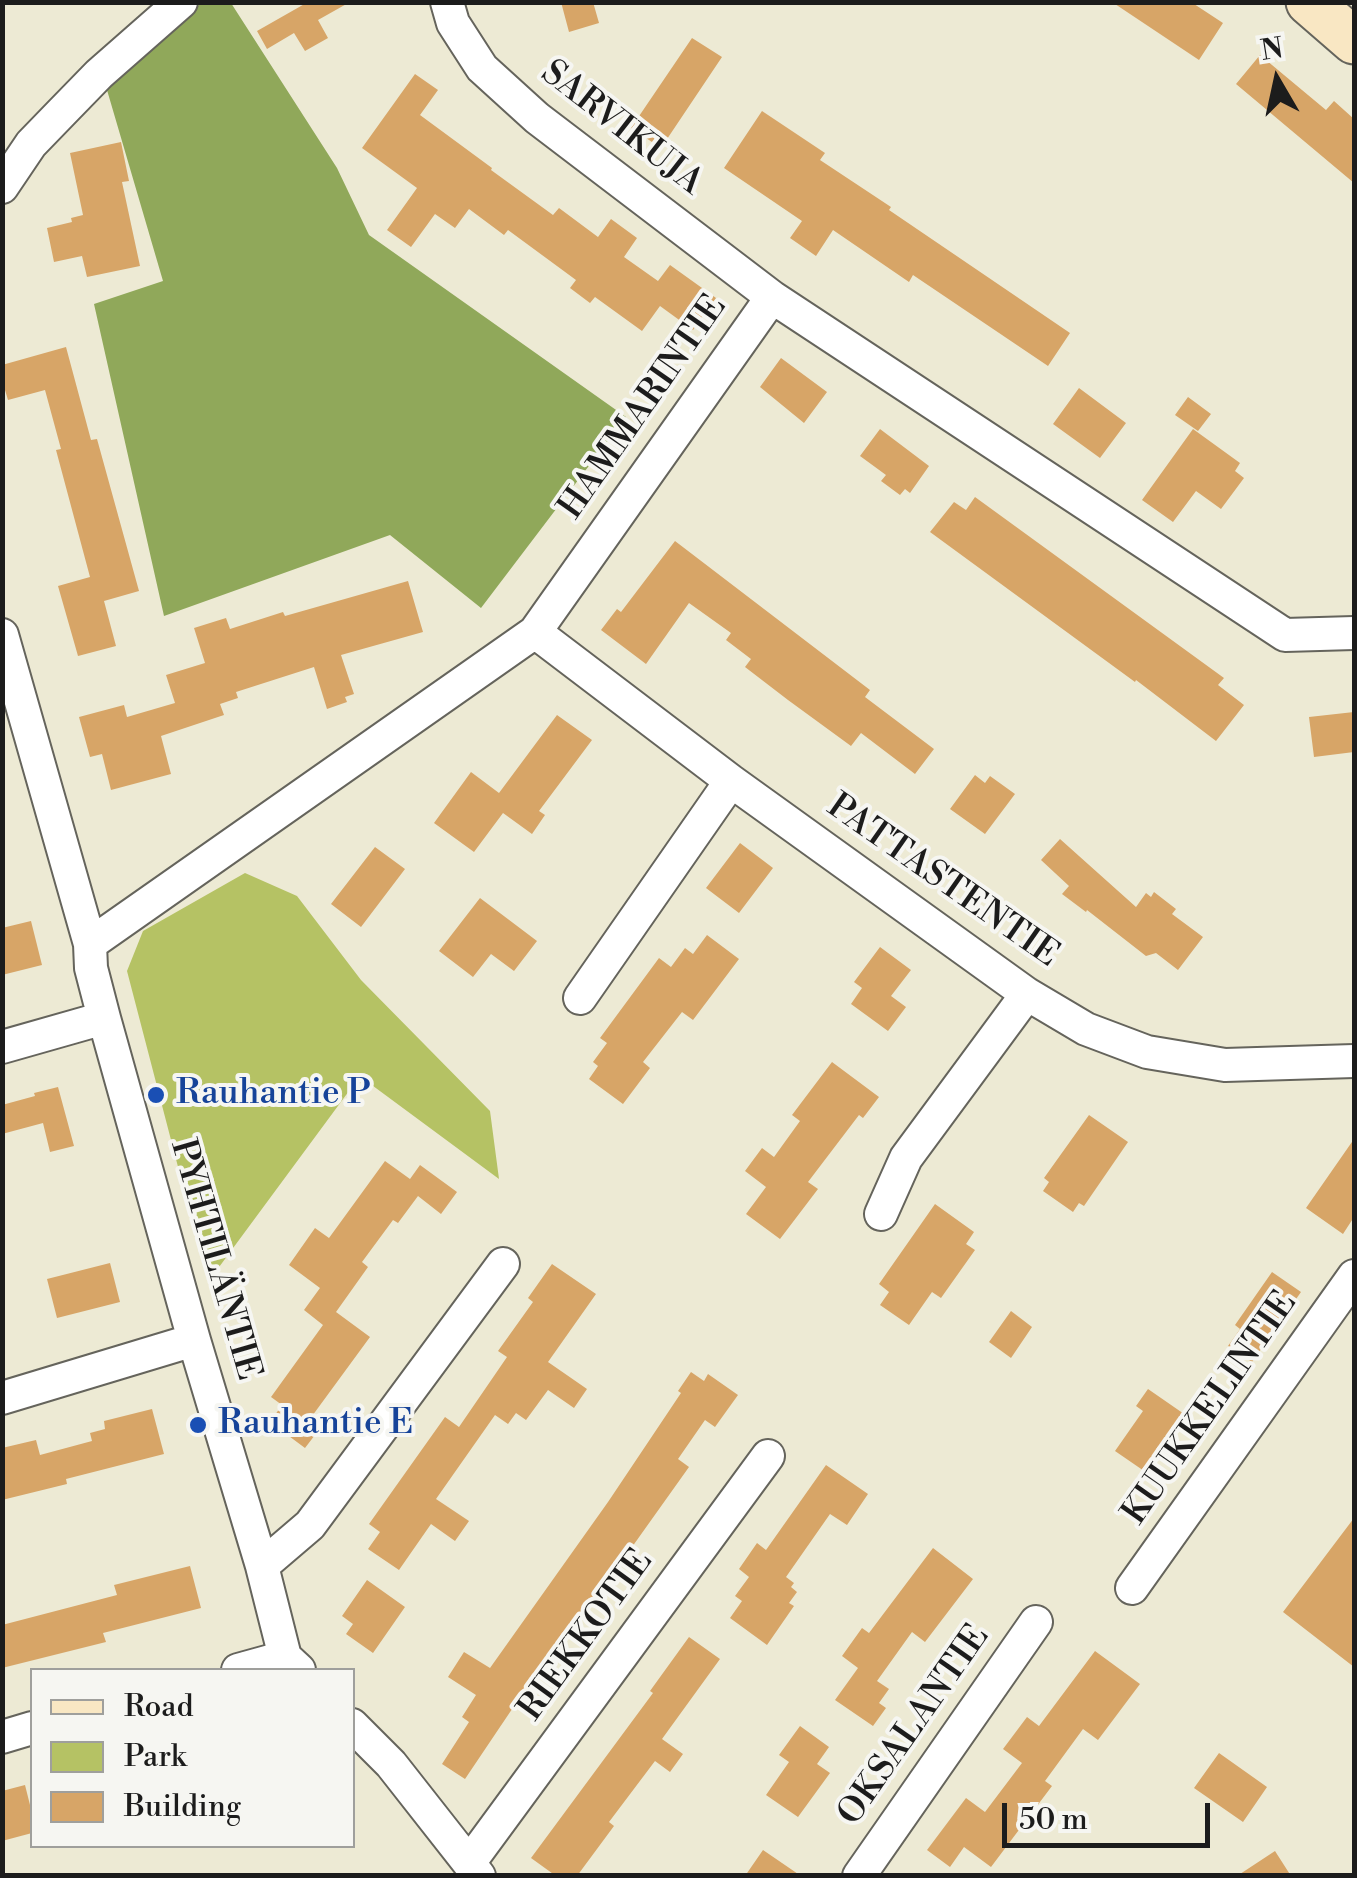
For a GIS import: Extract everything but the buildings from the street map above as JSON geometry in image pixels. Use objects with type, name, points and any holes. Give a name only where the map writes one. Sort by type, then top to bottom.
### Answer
[{"type":"street","points":[[2,187],[31,144],[100,74],[181,2]]},
{"type":"street","name":"SARVIKUJA","points":[[447,2],[452,23],[482,68],[537,118],[772,297]]},
{"type":"street","points":[[1309,2],[1354,41]]},
{"type":"street","name":"HAMMARINTIE","points":[[90,944],[535,632],[772,297],[1285,636],[1354,634]]},
{"type":"street","name":"PATTASTENTIE","points":[[535,632],[731,781],[1027,994],[1086,1029],[1147,1052],[1225,1065],[1354,1062]]},
{"type":"street","name":"PYHTILÄNTIE","points":[[2,634],[12,703],[90,944],[91,968],[104,1018],[194,1340],[292,1664]]},
{"type":"street","points":[[580,998],[731,781]]},
{"type":"street","points":[[881,1214],[906,1158],[1027,994]]},
{"type":"street","points":[[2,1046],[104,1018]]},
{"type":"street","points":[[262,1566],[310,1526],[503,1264]]},
{"type":"street","name":"KUUKKELINTIE","points":[[1132,1588],[1354,1276]]},
{"type":"street","points":[[2,1398],[194,1340]]},
{"type":"street","name":"RIEKKOTIE","points":[[474,1869],[768,1456]]},
{"type":"street","name":"OKSALANTIE","points":[[859,1876],[1036,1622]]},
{"type":"street","points":[[256,1668],[292,1664]]},
{"type":"street","points":[[355,1728],[391,1764],[474,1869]]},
{"type":"street","points":[[2,1737],[30,1729]]},
{"type":"green space","points":[[201,3],[231,3],[337,168],[369,235],[626,417],[481,608],[390,535],[164,616],[94,304],[163,281],[107,90]]},
{"type":"green space","points":[[245,873],[297,896],[361,980],[490,1111],[499,1179],[365,1080],[349,1091],[208,1282],[127,971],[143,931]]},
{"type":"place","name":"Rauhantie P","points":[[156,1095]]},
{"type":"place","name":"Rauhantie E","points":[[198,1425]]}]
